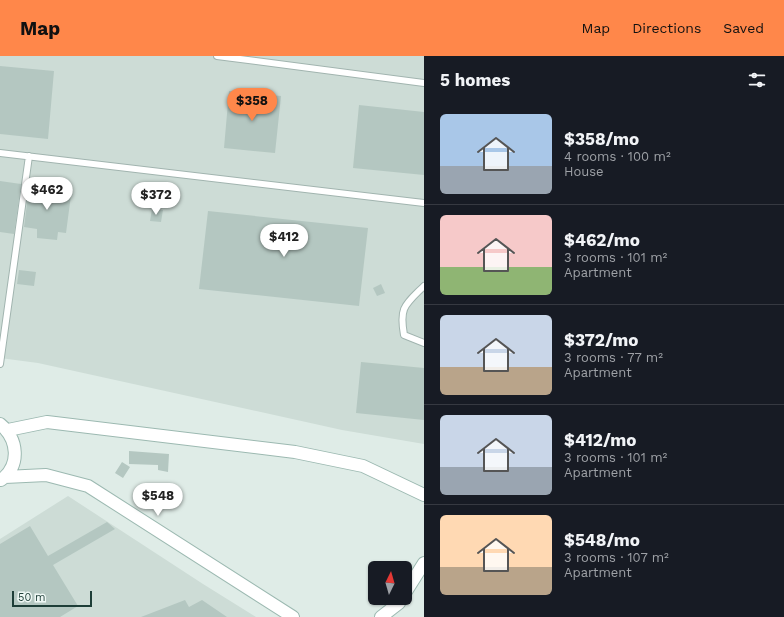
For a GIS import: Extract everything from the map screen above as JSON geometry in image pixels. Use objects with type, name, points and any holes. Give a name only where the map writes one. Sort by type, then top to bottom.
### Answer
[{"type":"street","points":[[4,427],[47,422],[295,452],[363,466],[424,494]]},
{"type":"street","points":[[2,479],[11,469],[15,459],[13,439],[4,427]]},
{"type":"street","points":[[2,479],[46,475],[88,486],[293,617]]},
{"type":"street","points":[[412,582],[424,563]]},
{"type":"street","points":[[381,617],[396,605]]},
{"type":"lane","points":[[217,56],[424,83]]},
{"type":"lane","points":[[0,153],[424,203]]},
{"type":"lane","points":[[0,364],[29,156]]},
{"type":"lane","points":[[424,286],[406,305],[401,317],[404,335],[424,343]]},
{"type":"shaded area","points":[[0,56],[424,56],[424,444],[342,430],[38,363],[0,358]]},
{"type":"shaded area","points":[[68,496],[256,617],[0,617],[0,539]]},
{"type":"building","points":[[0,66],[54,71],[48,139],[0,134]]},
{"type":"building","points":[[229,91],[281,96],[275,153],[224,148]]},
{"type":"building","points":[[359,105],[424,112],[424,175],[353,168]]},
{"type":"building","points":[[30,180],[37,181],[36,185],[63,188],[62,194],[71,195],[66,233],[58,232],[57,240],[37,238],[37,229],[24,227]]},
{"type":"building","points":[[0,181],[21,184],[14,234],[0,232]]},
{"type":"building","points":[[152,209],[163,210],[161,222],[150,221]]},
{"type":"building","points":[[208,211],[368,228],[359,306],[199,289]]},
{"type":"building","points":[[19,270],[36,272],[34,286],[17,284]]},
{"type":"building","points":[[381,284],[385,293],[377,296],[373,288]]},
{"type":"building","points":[[361,362],[424,368],[424,420],[356,413]]},
{"type":"building","points":[[129,451],[169,454],[168,472],[158,470],[158,465],[129,464]]},
{"type":"building","points":[[122,462],[130,467],[123,478],[115,473]]},
{"type":"building","points":[[107,522],[115,529],[53,565],[78,606],[60,617],[0,617],[0,544],[30,526],[48,556]]},
{"type":"building","points":[[185,600],[189,607],[202,600],[227,617],[141,617]]}]
